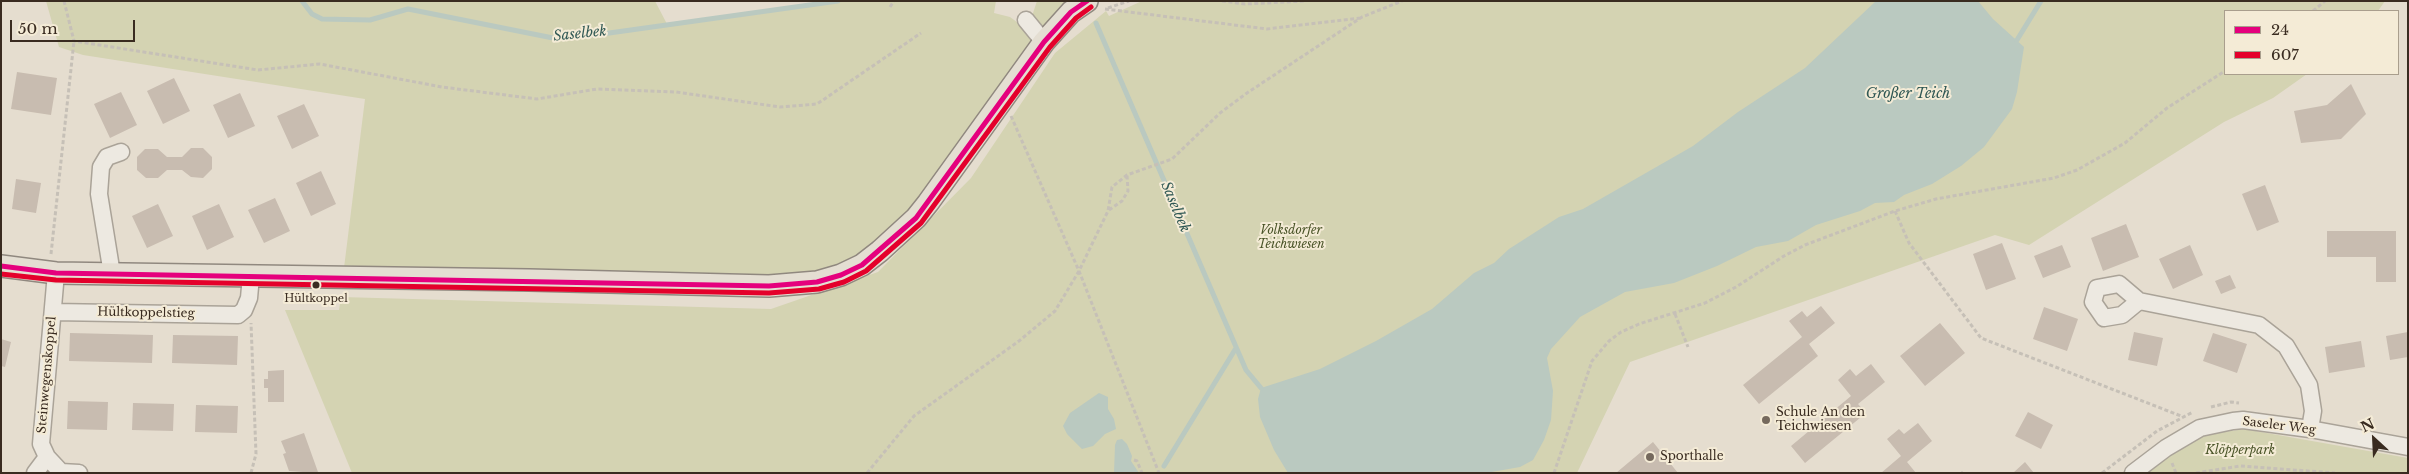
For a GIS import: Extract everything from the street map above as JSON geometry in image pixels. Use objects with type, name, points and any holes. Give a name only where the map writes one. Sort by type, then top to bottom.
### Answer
[{"type":"main road","points":[[1,266],[52,273],[529,280],[769,286],[817,282],[841,275],[862,265],[916,218],[1044,42],[1071,12],[1096,5]]},
{"type":"street","points":[[1026,20],[1044,42]]},
{"type":"street","points":[[112,274],[99,194],[101,167],[107,157],[121,152]]},
{"type":"street","name":"Steinwegenskoppel","points":[[46,457],[41,444],[54,312],[52,273]]},
{"type":"street","points":[[238,315],[244,310],[249,298],[252,276]]},
{"type":"street","points":[[2139,301],[2259,325],[2286,346],[2309,386],[2313,411],[2310,430]]},
{"type":"street","name":"Hültkoppelstieg","points":[[54,312],[238,315]]},
{"type":"street","name":"Saseler Weg","points":[[2134,473],[2166,448],[2211,424],[2243,420],[2408,446]]},
{"type":"street","points":[[35,473],[46,457],[62,472],[79,473]]},
{"type":"path","points":[[52,273],[74,41],[64,1]]},
{"type":"path","points":[[890,7],[894,1]]},
{"type":"path","points":[[1222,1],[1245,4],[1305,1]]},
{"type":"path","points":[[867,473],[914,416],[1019,341],[1055,311],[1079,271],[1108,210],[1112,187],[1127,174],[1172,159],[1234,103],[1362,18],[1402,1]]},
{"type":"path","points":[[2314,10],[2325,1]]},
{"type":"path","points":[[1096,5],[1267,29],[1362,18]]},
{"type":"path","points":[[74,41],[258,70],[320,64],[442,87],[536,99],[597,89],[676,92],[780,107],[817,104],[921,33]]},
{"type":"path","points":[[1554,473],[1592,361],[1608,341],[1621,332],[1639,324],[1705,303],[1736,287],[1784,256],[1805,245],[1895,212],[1936,199],[2054,178],[2077,170],[2126,142],[2167,108],[2224,72]]},
{"type":"path","points":[[1002,98],[1034,164],[1079,271],[1159,473]]},
{"type":"path","points":[[1108,210],[1122,201],[1128,191],[1127,174]]},
{"type":"path","points":[[1895,212],[1909,243],[1981,338],[2181,416]]},
{"type":"path","points":[[1675,314],[1688,347]]},
{"type":"path","points":[[238,315],[251,320],[256,454],[251,473]]},
{"type":"path","points":[[1134,460],[1137,460],[1142,473]]},
{"type":"path","points":[[2196,473],[2240,466],[2334,473]]},
{"type":"green space","points":[[46,1],[655,1],[667,24],[838,1],[996,1],[994,13],[1010,17],[1044,42],[897,235],[817,282],[343,276],[365,99],[83,55],[59,47]]},
{"type":"green space","points":[[1037,1],[1087,1],[1045,41],[1032,16]]},
{"type":"green space","name":"Volksdorfer Teichwiesen","points":[[1142,1],[2385,1],[2379,10],[2224,10],[2224,75],[2306,75],[2273,98],[2224,122],[2029,245],[1995,235],[1630,362],[1577,473],[352,473],[285,310],[339,310],[341,297],[771,309],[878,272],[971,178],[1055,53],[1106,11],[1109,16]]},
{"type":"green space","name":"Klöpperpark","points":[[2244,429],[2408,458],[2408,473],[2140,473],[2205,435]]},
{"type":"water","name":"Großer Teich","points":[[1876,1],[1978,1],[1993,19],[2024,47],[2017,92],[2012,109],[1984,147],[1961,166],[1932,184],[1904,195],[1894,202],[1875,203],[1860,211],[1816,225],[1788,241],[1756,247],[1717,266],[1674,283],[1625,292],[1580,317],[1551,349],[1547,358],[1553,391],[1551,420],[1544,440],[1533,460],[1520,467],[1486,473],[1288,473],[1274,450],[1260,417],[1258,399],[1261,388],[1320,369],[1376,341],[1432,309],[1474,273],[1494,263],[1509,249],[1559,217],[1583,209],[1693,146],[1738,112],[1805,68]]},
{"type":"water","points":[[1099,393],[1108,397],[1108,409],[1114,419],[1116,429],[1105,434],[1093,446],[1082,449],[1067,434],[1063,426],[1070,413]]},
{"type":"water","points":[[1122,439],[1127,444],[1132,456],[1131,461],[1139,473],[1114,473],[1115,445],[1117,440]]},
{"type":"building","points":[[17,72],[57,78],[51,115],[11,109]]},
{"type":"building","points":[[174,78],[190,111],[163,124],[147,91]]},
{"type":"building","points":[[2351,84],[2366,114],[2341,139],[2301,143],[2294,111],[2327,105]]},
{"type":"building","points":[[121,92],[137,125],[110,138],[94,104]]},
{"type":"building","points":[[240,93],[255,126],[228,138],[213,105]]},
{"type":"building","points":[[304,104],[319,136],[292,149],[277,116]]},
{"type":"building","points":[[191,148],[203,148],[212,157],[212,169],[203,178],[191,177],[182,170],[167,170],[158,178],[146,178],[137,170],[137,157],[145,149],[158,149],[167,157],[182,157]]},
{"type":"building","points":[[321,171],[336,204],[311,216],[296,183]]},
{"type":"building","points":[[16,179],[41,183],[36,213],[12,209]]},
{"type":"building","points":[[2265,185],[2279,222],[2257,231],[2242,194]]},
{"type":"building","points":[[275,198],[290,231],[264,243],[248,210]]},
{"type":"building","points":[[158,204],[173,236],[147,248],[132,216]]},
{"type":"building","points":[[219,204],[234,237],[207,250],[192,216]]},
{"type":"building","points":[[2126,224],[2139,257],[2103,271],[2091,238]]},
{"type":"building","points":[[2327,231],[2396,231],[2396,282],[2376,282],[2376,257],[2327,257]]},
{"type":"building","points":[[2002,243],[2016,279],[1986,290],[1973,254]]},
{"type":"building","points":[[2062,245],[2071,267],[2043,278],[2034,256]]},
{"type":"building","points":[[2190,245],[2203,275],[2173,289],[2159,259]]},
{"type":"building","points":[[2230,275],[2236,288],[2221,294],[2215,281]]},
{"type":"building","points":[[1821,306],[1835,323],[1809,344],[1818,356],[1759,404],[1743,385],[1802,337],[1789,321],[1802,311],[1807,317]]},
{"type":"building","points":[[2044,307],[2078,319],[2067,351],[2033,339]]},
{"type":"building","points":[[1940,323],[1965,353],[1925,386],[1900,356]]},
{"type":"building","points":[[2134,332],[2163,338],[2157,366],[2128,360]]},
{"type":"building","points":[[2408,332],[2408,357],[2390,360],[2386,336]]},
{"type":"building","points":[[70,333],[153,335],[152,363],[69,361]]},
{"type":"building","points":[[2213,333],[2247,344],[2237,373],[2203,361]]},
{"type":"building","points":[[173,335],[238,336],[237,365],[172,363]]},
{"type":"building","points":[[1,339],[11,342],[5,367],[1,366]]},
{"type":"building","points":[[2361,341],[2365,367],[2329,373],[2325,347]]},
{"type":"building","points":[[1871,364],[1885,382],[1858,404],[1866,413],[1805,463],[1791,446],[1851,396],[1838,380],[1850,369],[1856,376]]},
{"type":"building","points":[[284,370],[284,402],[268,402],[268,388],[264,388],[264,379],[268,379],[268,371]]},
{"type":"building","points":[[68,401],[108,402],[107,430],[67,429]]},
{"type":"building","points":[[133,403],[174,404],[173,431],[132,430]]},
{"type":"building","points":[[196,405],[238,406],[237,433],[195,432]]},
{"type":"building","points":[[2028,412],[2053,425],[2041,449],[2015,436]]},
{"type":"building","points":[[1918,423],[1932,441],[1907,462],[1916,473],[1881,473],[1901,456],[1887,439],[1899,429],[1904,434]]},
{"type":"building","points":[[304,433],[317,473],[289,471],[283,454],[286,453],[281,441]]},
{"type":"building","name":"Sporthalle","points":[[1653,442],[1678,473],[1616,473]]},
{"type":"building","points":[[2025,462],[2034,473],[2013,473]]},
{"type":"waterway","name":"Saselbek","points":[[302,1],[312,14],[322,19],[370,20],[408,9],[553,38],[595,35],[838,1]]},
{"type":"waterway","name":"Saselbek","points":[[2017,40],[2041,1]]},
{"type":"waterway","name":"Saselbek","points":[[1096,23],[1246,370],[1261,388]]},
{"type":"waterway","points":[[1164,466],[1236,348]]},
{"type":"transit line","name":"24","points":[[1,266],[56,273],[769,286],[817,282],[841,275],[862,265],[916,218],[1044,42],[1071,12],[1087,1]]},
{"type":"transit line","name":"607","points":[[1,274],[56,280],[769,293],[819,289],[844,282],[866,271],[921,223],[1050,47],[1076,18],[1091,7]]},
{"type":"place","name":"Hültkoppel","points":[[316,285]]},
{"type":"place","name":"Schule An den Teichwiesen","points":[[1766,420]]},
{"type":"place","name":"Sporthalle","points":[[1650,457]]}]
